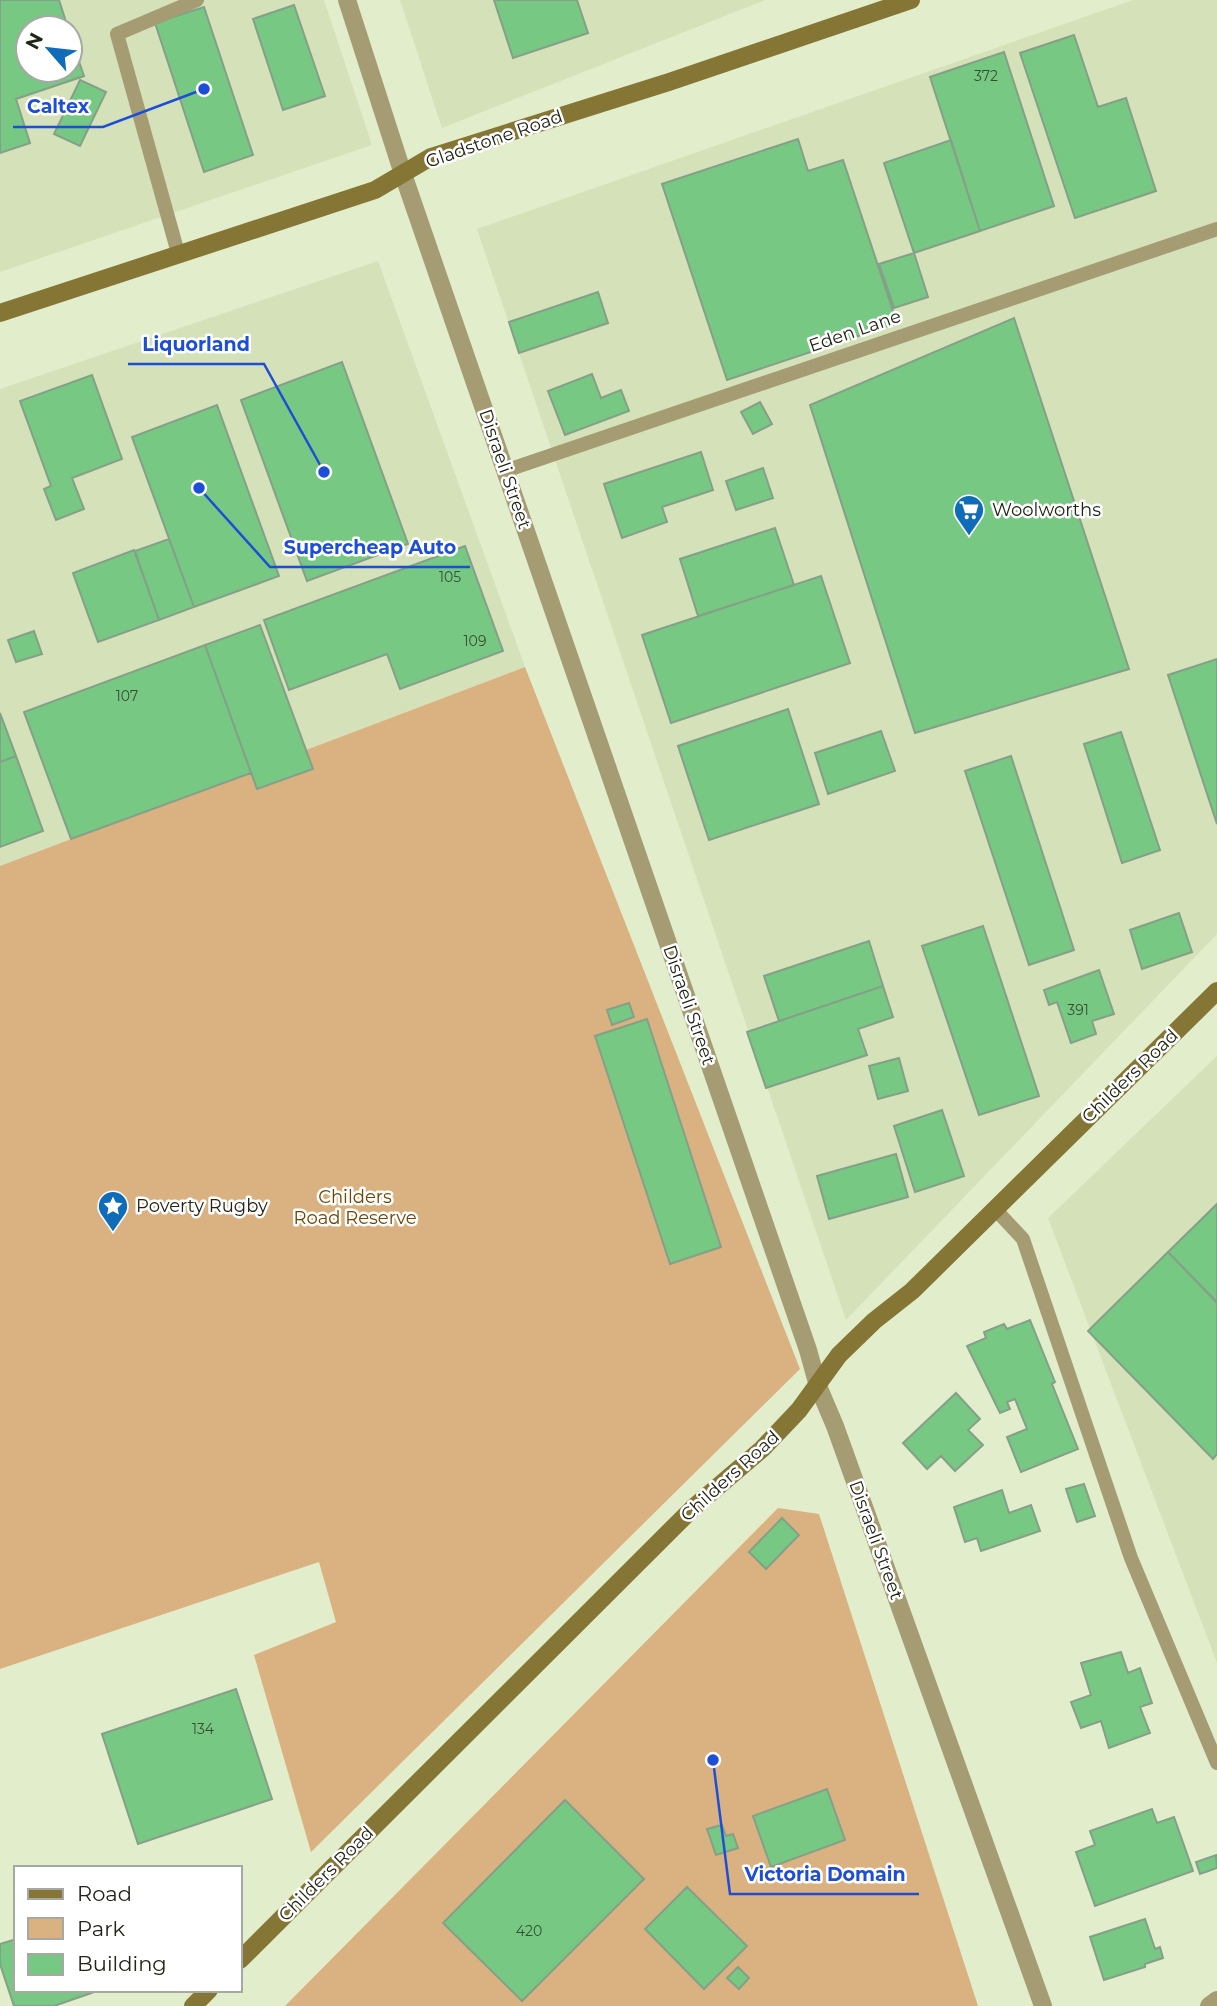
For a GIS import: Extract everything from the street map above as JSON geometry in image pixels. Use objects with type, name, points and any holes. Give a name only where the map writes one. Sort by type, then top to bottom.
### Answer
[{"type":"street","name":"Disraeli Street","points":[[346,0],[403,174],[808,1350],[818,1386],[835,1426],[1043,2006]]},
{"type":"street","name":"Gladstone Road","points":[[0,313],[375,190],[431,158],[669,82],[911,0]]},
{"type":"street","name":"Childers Road","points":[[242,1958],[694,1507],[762,1449],[799,1410],[839,1355],[874,1321],[912,1291],[1217,991]]},
{"type":"street","points":[[193,2006],[207,1992]]},
{"type":"street","points":[[1209,2006],[1217,2000]]},
{"type":"lane","points":[[178,253],[117,34],[197,0]]},
{"type":"lane","name":"Eden Lane","points":[[505,471],[1217,229]]},
{"type":"lane","points":[[995,1209],[1023,1239],[1131,1559],[1217,1763]]},
{"type":"shaded area","points":[[0,0],[324,0],[372,145],[0,272]]},
{"type":"shaded area","points":[[400,0],[765,0],[442,128]]},
{"type":"shaded area","points":[[1133,0],[1217,0],[1217,934],[846,1320],[477,229]]},
{"type":"shaded area","points":[[378,261],[525,667],[0,866],[0,389]]},
{"type":"shaded area","points":[[1217,1056],[1217,1663],[1048,1218]]},
{"type":"green space","name":"Childers Road Reserve","points":[[525,667],[800,1369],[311,1852],[254,1655],[336,1622],[319,1562],[0,1669],[0,866]]},
{"type":"green space","points":[[778,1508],[819,1514],[978,2006],[285,2006]]},
{"type":"building","points":[[0,0],[59,0],[64,14],[14,14],[14,84],[60,84],[16,99],[30,143],[0,153]]},
{"type":"building","points":[[494,0],[577,0],[588,33],[513,58]]},
{"type":"building","points":[[294,5],[325,96],[283,110],[253,19]]},
{"type":"building","points":[[204,7],[253,155],[204,172],[155,23]]},
{"type":"building","points":[[1074,35],[1098,107],[1126,98],[1156,191],[1075,218],[1020,53]]},
{"type":"building","points":[[1004,52],[1054,206],[980,231],[930,77]]},
{"type":"building","points":[[84,82],[106,92],[80,146],[54,134],[78,84]]},
{"type":"building","points":[[798,139],[808,171],[843,160],[897,323],[727,380],[662,184]]},
{"type":"building","points":[[951,140],[980,231],[914,253],[884,163]]},
{"type":"building","points":[[914,253],[928,297],[894,308],[879,264]]},
{"type":"building","points":[[598,292],[608,323],[519,353],[509,322]]},
{"type":"building","name":"Woolworths","points":[[1014,318],[1129,669],[915,733],[810,405]]},
{"type":"building","points":[[342,362],[408,544],[307,581],[241,400]]},
{"type":"building","points":[[592,374],[601,398],[621,390],[629,411],[565,435],[548,391]]},
{"type":"building","points":[[92,375],[122,459],[72,478],[84,509],[56,520],[44,489],[51,486],[20,401]]},
{"type":"building","points":[[760,402],[772,424],[753,434],[741,412]]},
{"type":"building","points":[[217,405],[279,576],[194,607],[132,437]]},
{"type":"building","points":[[701,452],[713,490],[662,507],[667,522],[622,538],[604,484]]},
{"type":"building","points":[[763,468],[773,498],[736,510],[726,481]]},
{"type":"building","points":[[775,528],[794,585],[698,616],[680,559]]},
{"type":"building","points":[[169,539],[194,607],[159,620],[135,551]]},
{"type":"building","points":[[465,546],[503,651],[400,689],[387,654],[289,690],[264,620]]},
{"type":"building","points":[[134,550],[159,620],[98,642],[73,573]]},
{"type":"building","points":[[821,576],[850,663],[671,723],[642,635]]},
{"type":"building","points":[[260,625],[313,769],[257,789],[205,645]]},
{"type":"building","points":[[34,631],[42,654],[16,662],[8,640]]},
{"type":"building","points":[[205,645],[251,773],[71,839],[24,712]]},
{"type":"building","points":[[1217,659],[1217,824],[1168,675]]},
{"type":"building","points":[[788,709],[819,804],[709,840],[678,746]]},
{"type":"building","points":[[0,713],[16,756],[0,762]]},
{"type":"building","points":[[881,731],[895,771],[828,794],[815,753]]},
{"type":"building","points":[[1121,732],[1160,850],[1122,863],[1084,744]]},
{"type":"building","points":[[16,756],[43,831],[0,847],[0,762]]},
{"type":"building","points":[[1011,756],[1074,950],[1029,965],[965,771]]},
{"type":"building","points":[[1179,913],[1192,952],[1142,969],[1130,930]]},
{"type":"building","points":[[983,926],[1039,1096],[979,1115],[922,946]]},
{"type":"building","points":[[869,941],[883,986],[779,1021],[764,976]]},
{"type":"building","points":[[1099,970],[1114,1014],[1092,1021],[1096,1034],[1071,1043],[1057,1002],[1049,1005],[1044,990]]},
{"type":"building","points":[[883,986],[893,1017],[858,1029],[867,1055],[766,1088],[747,1032]]},
{"type":"building","points":[[629,1003],[634,1017],[612,1025],[607,1010]]},
{"type":"building","points":[[647,1019],[721,1247],[670,1264],[595,1036]]},
{"type":"building","points":[[899,1058],[908,1091],[878,1099],[869,1066]]},
{"type":"building","points":[[942,1110],[964,1176],[915,1192],[894,1126]]},
{"type":"building","points":[[896,1154],[908,1197],[829,1219],[817,1176]]},
{"type":"building","points":[[1217,1204],[1217,1303],[1168,1252]]},
{"type":"building","points":[[1168,1252],[1217,1302],[1217,1454],[1213,1459],[1088,1331]]},
{"type":"building","points":[[1030,1320],[1078,1449],[1021,1472],[1007,1437],[1027,1429],[1015,1399],[1007,1402],[1010,1409],[1000,1413],[967,1346],[986,1338],[984,1332],[1004,1324],[1007,1329]]},
{"type":"building","points":[[956,1393],[980,1419],[968,1430],[983,1445],[955,1471],[941,1456],[927,1469],[903,1443]]},
{"type":"building","points":[[1084,1484],[1095,1516],[1077,1522],[1066,1489]]},
{"type":"building","points":[[1002,1490],[1009,1513],[1031,1505],[1040,1531],[981,1551],[977,1538],[965,1542],[954,1507]]},
{"type":"building","points":[[782,1518],[799,1535],[766,1569],[749,1552]]},
{"type":"building","points":[[1121,1652],[1128,1673],[1140,1668],[1152,1703],[1140,1707],[1150,1733],[1109,1748],[1101,1721],[1081,1728],[1071,1702],[1091,1695],[1081,1663]]},
{"type":"building","points":[[236,1689],[272,1799],[138,1844],[102,1734]]},
{"type":"building","points":[[827,1789],[845,1840],[771,1867],[753,1816]]},
{"type":"building","points":[[565,1800],[644,1879],[522,2001],[443,1923]]},
{"type":"building","points":[[1152,1809],[1157,1823],[1174,1817],[1193,1871],[1095,1906],[1076,1852],[1095,1845],[1090,1831]]},
{"type":"building","points":[[722,1825],[726,1836],[733,1834],[738,1848],[716,1855],[707,1829]]},
{"type":"building","points":[[1216,1855],[1217,1868],[1200,1874],[1196,1862]]},
{"type":"building","points":[[687,1887],[747,1946],[704,1989],[645,1929]]},
{"type":"building","points":[[1145,1919],[1155,1949],[1160,1947],[1163,1958],[1145,1964],[1145,1967],[1104,1980],[1090,1937]]},
{"type":"building","points":[[14,1940],[14,1992],[94,1992],[54,2006],[14,2006],[0,1964],[0,1944]]},
{"type":"building","points":[[738,1967],[749,1978],[739,1989],[727,1978]]},
{"type":"place","name":"Caltex","points":[[204,89]]},
{"type":"place","name":"Liquorland","points":[[324,472]]},
{"type":"place","name":"Supercheap Auto","points":[[199,488]]},
{"type":"place","name":"Woolworths","points":[[969,537]]},
{"type":"place","name":"Poverty Rugby","points":[[113,1233]]},
{"type":"place","name":"Victoria Domain","points":[[713,1760]]}]
